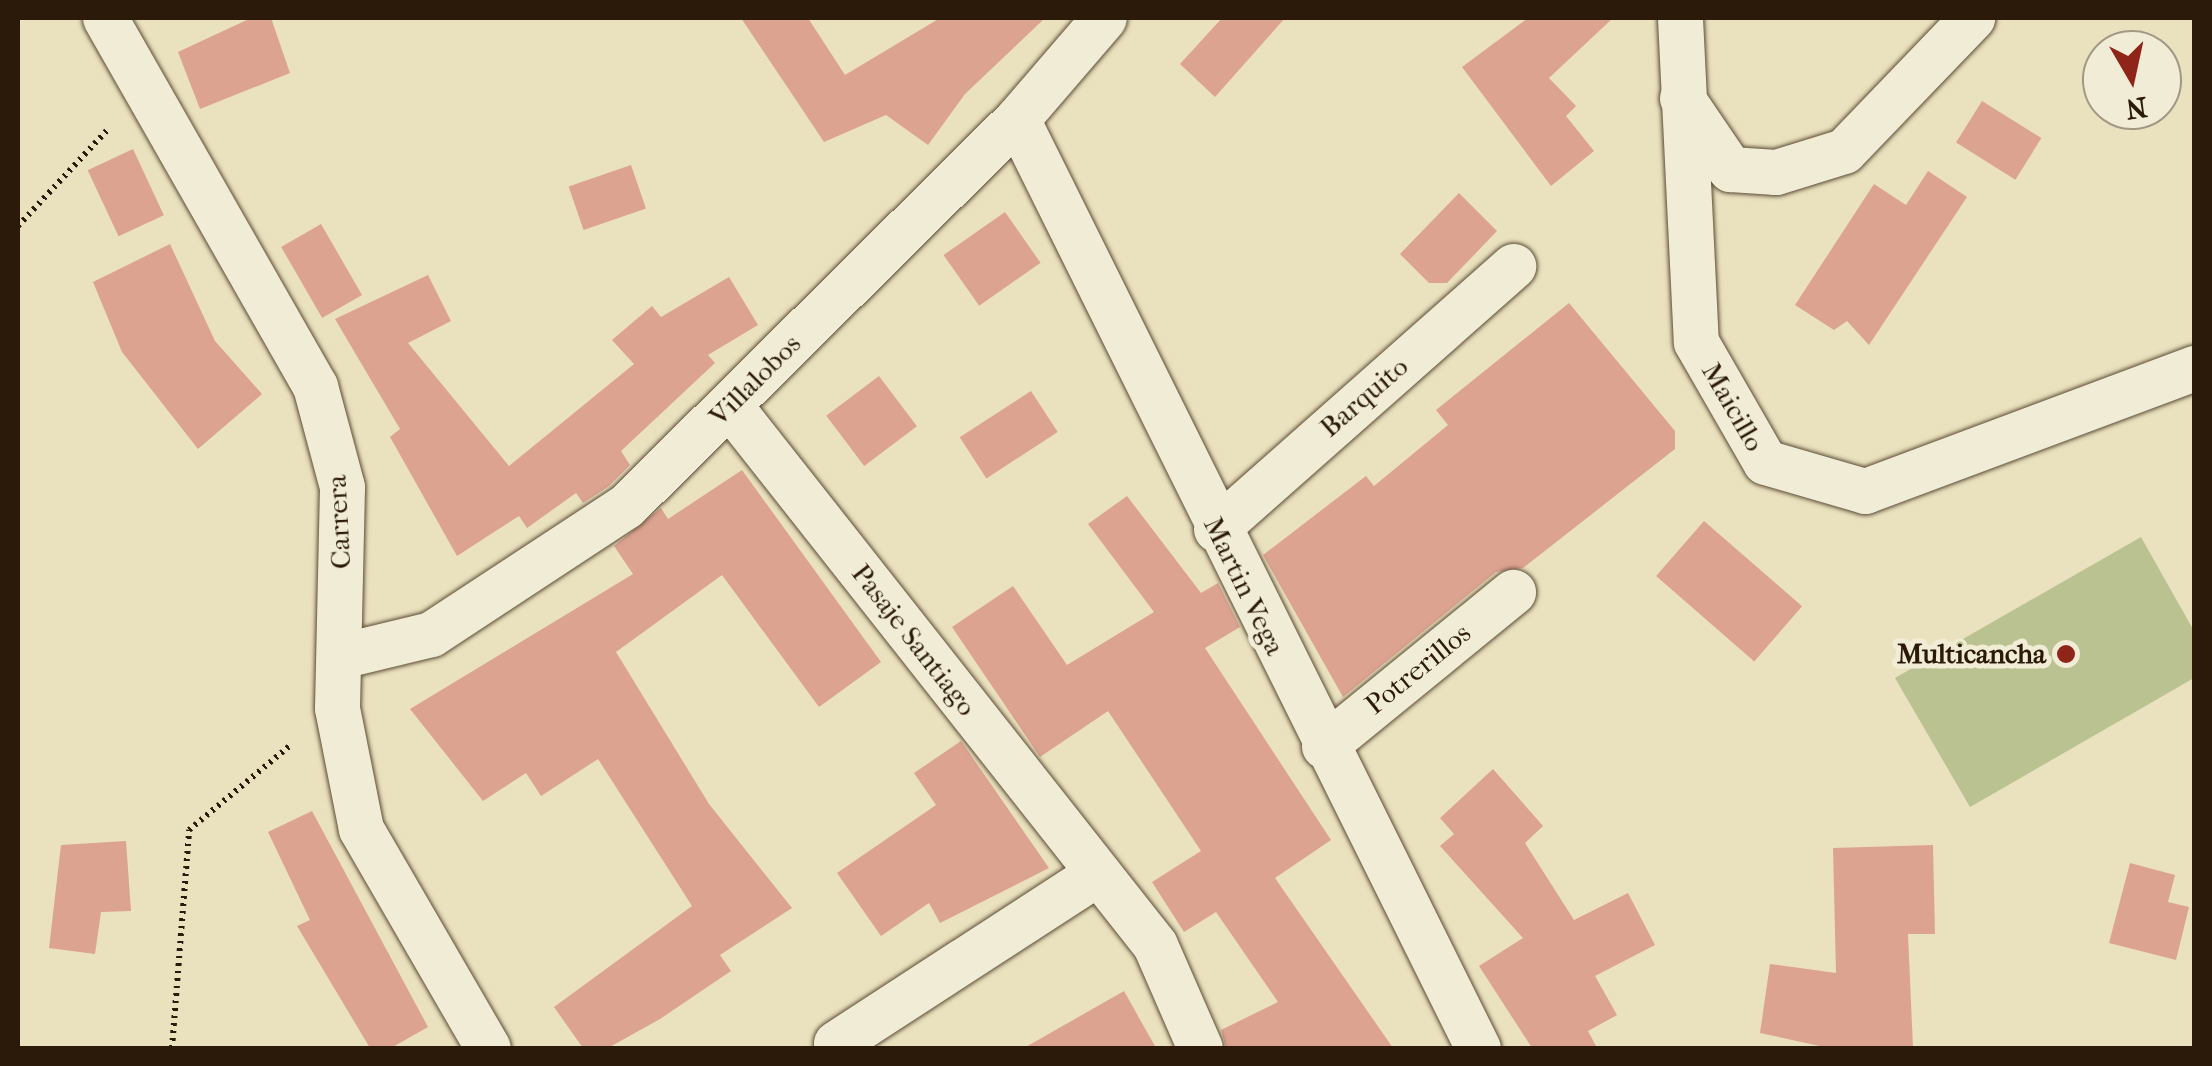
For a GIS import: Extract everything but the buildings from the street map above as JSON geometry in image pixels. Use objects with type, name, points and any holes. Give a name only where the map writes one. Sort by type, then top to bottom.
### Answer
[{"type":"street","name":"Carrera","points":[[105,18],[316,386],[342,487],[344,655],[337,708],[361,829],[488,1048]]},
{"type":"street","name":"Villalobos","points":[[344,655],[432,634],[626,506],[1017,119],[1104,18]]},
{"type":"street","name":"Maicillo","points":[[1680,18],[1696,342],[1765,462],[1864,491],[2194,368]]},
{"type":"street","points":[[1681,97],[1730,169],[1776,172],[1844,151],[1972,18]]},
{"type":"street","name":"Martin Vega","points":[[1017,119],[1216,529],[1478,1048]]},
{"type":"street","name":"Barquito","points":[[1216,529],[1513,266]]},
{"type":"street","name":"Pasaje Santiago","points":[[730,406],[1155,945],[1200,1048]]},
{"type":"street","name":"Potrerillos","points":[[1324,746],[1513,592]]},
{"type":"street","points":[[836,1043],[1098,874]]},
{"type":"path","points":[[18,226],[149,96]]},
{"type":"path","points":[[172,1048],[190,830],[337,708]]},
{"type":"green space","name":"Multicancha","points":[[2141,537],[2194,631],[2194,678],[1970,807],[1895,678]]},
{"type":"place","name":"Multicancha","points":[[2066,654]]}]
